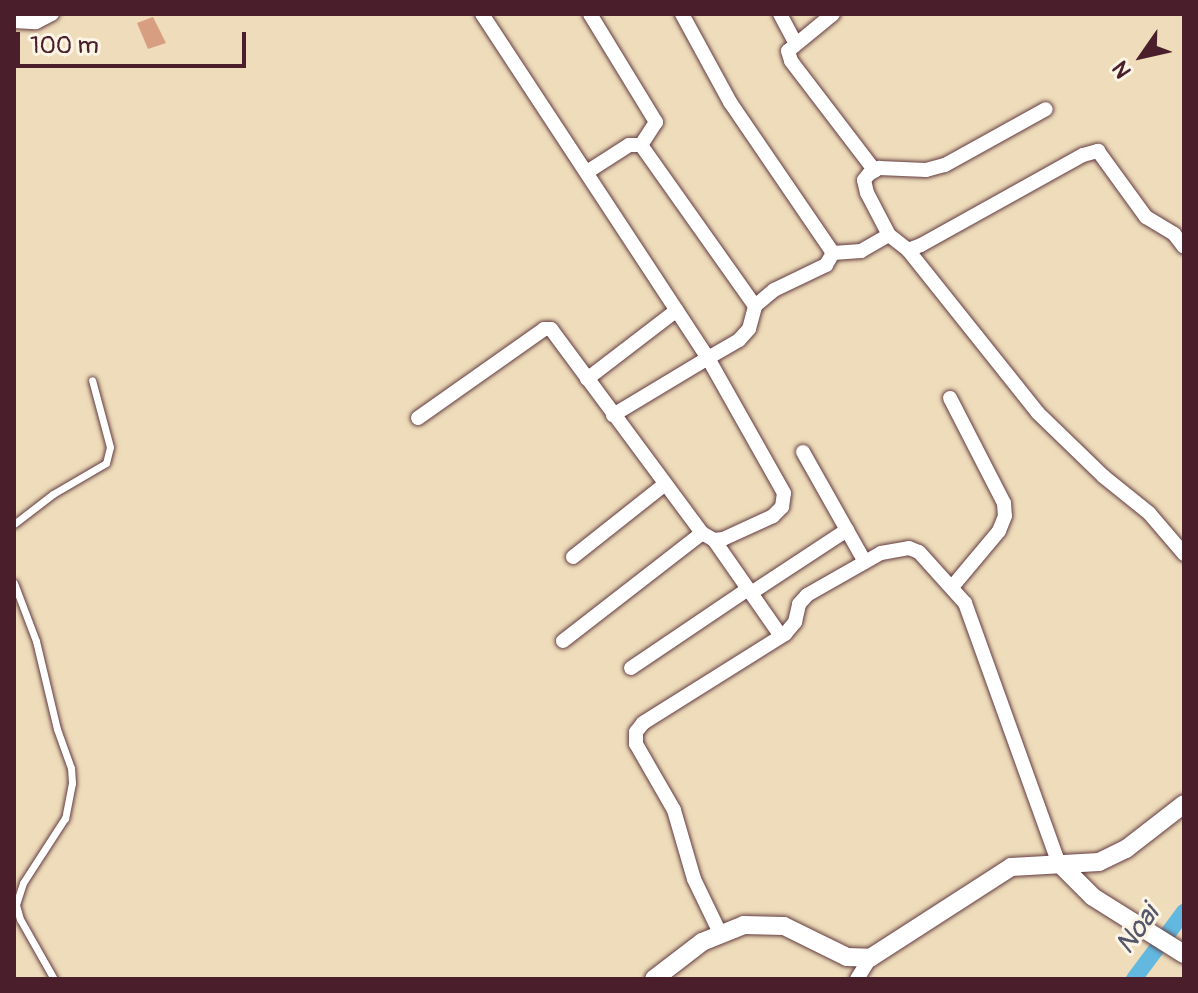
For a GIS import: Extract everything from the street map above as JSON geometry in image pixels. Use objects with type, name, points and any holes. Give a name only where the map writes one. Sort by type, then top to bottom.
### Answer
[{"type":"street","points":[[14,21],[36,22],[52,14]]},
{"type":"street","points":[[482,14],[708,358],[784,493],[782,507],[773,516],[723,539],[708,536],[563,641]]},
{"type":"street","points":[[590,14],[656,122],[641,145]]},
{"type":"street","points":[[682,14],[730,102],[833,253]]},
{"type":"street","points":[[780,14],[795,42]]},
{"type":"street","points":[[833,14],[795,42],[788,51],[791,61],[875,171]]},
{"type":"street","points":[[1046,109],[945,165],[926,170],[875,171],[864,180],[889,235],[908,250],[1038,413],[1103,476],[1149,513],[1184,554]]},
{"type":"street","points":[[587,172],[629,145],[641,145]]},
{"type":"street","points":[[641,145],[755,306]]},
{"type":"street","points":[[908,250],[945,234],[1083,155],[1098,151],[1146,217],[1174,234],[1184,247]]},
{"type":"street","points":[[833,253],[861,251],[889,235]]},
{"type":"street","points":[[613,415],[739,340],[749,329],[755,306],[774,290],[826,265],[833,253]]},
{"type":"street","points":[[587,379],[677,310]]},
{"type":"street","points":[[418,418],[544,329],[558,333],[587,379],[664,485],[708,536],[781,636]]},
{"type":"street","points":[[950,398],[1004,503],[1005,516],[999,531],[952,587]]},
{"type":"street","points":[[803,452],[865,562]]},
{"type":"street","points":[[573,557],[664,485]]},
{"type":"street","points":[[631,668],[847,530]]},
{"type":"street","points":[[720,933],[694,879],[674,810],[636,744],[636,732],[643,723],[781,636],[795,622],[799,604],[807,595],[881,553],[909,548],[929,561],[965,603],[1058,862],[1093,897],[1184,954]]},
{"type":"street","points":[[857,979],[870,958],[1011,867],[1099,862],[1126,849],[1184,804]]},
{"type":"street","points":[[654,979],[720,933],[744,925],[784,926],[847,957],[870,958]]},
{"type":"lane","points":[[14,524],[53,494],[106,463],[110,447],[92,380]]},
{"type":"lane","points":[[14,583],[36,641],[71,768],[72,783],[65,818],[23,883],[16,905],[54,979]]},
{"type":"building","points":[[153,17],[166,43],[148,49],[137,23]]},
{"type":"waterway","name":"Noai","points":[[1134,979],[1184,912]]}]
